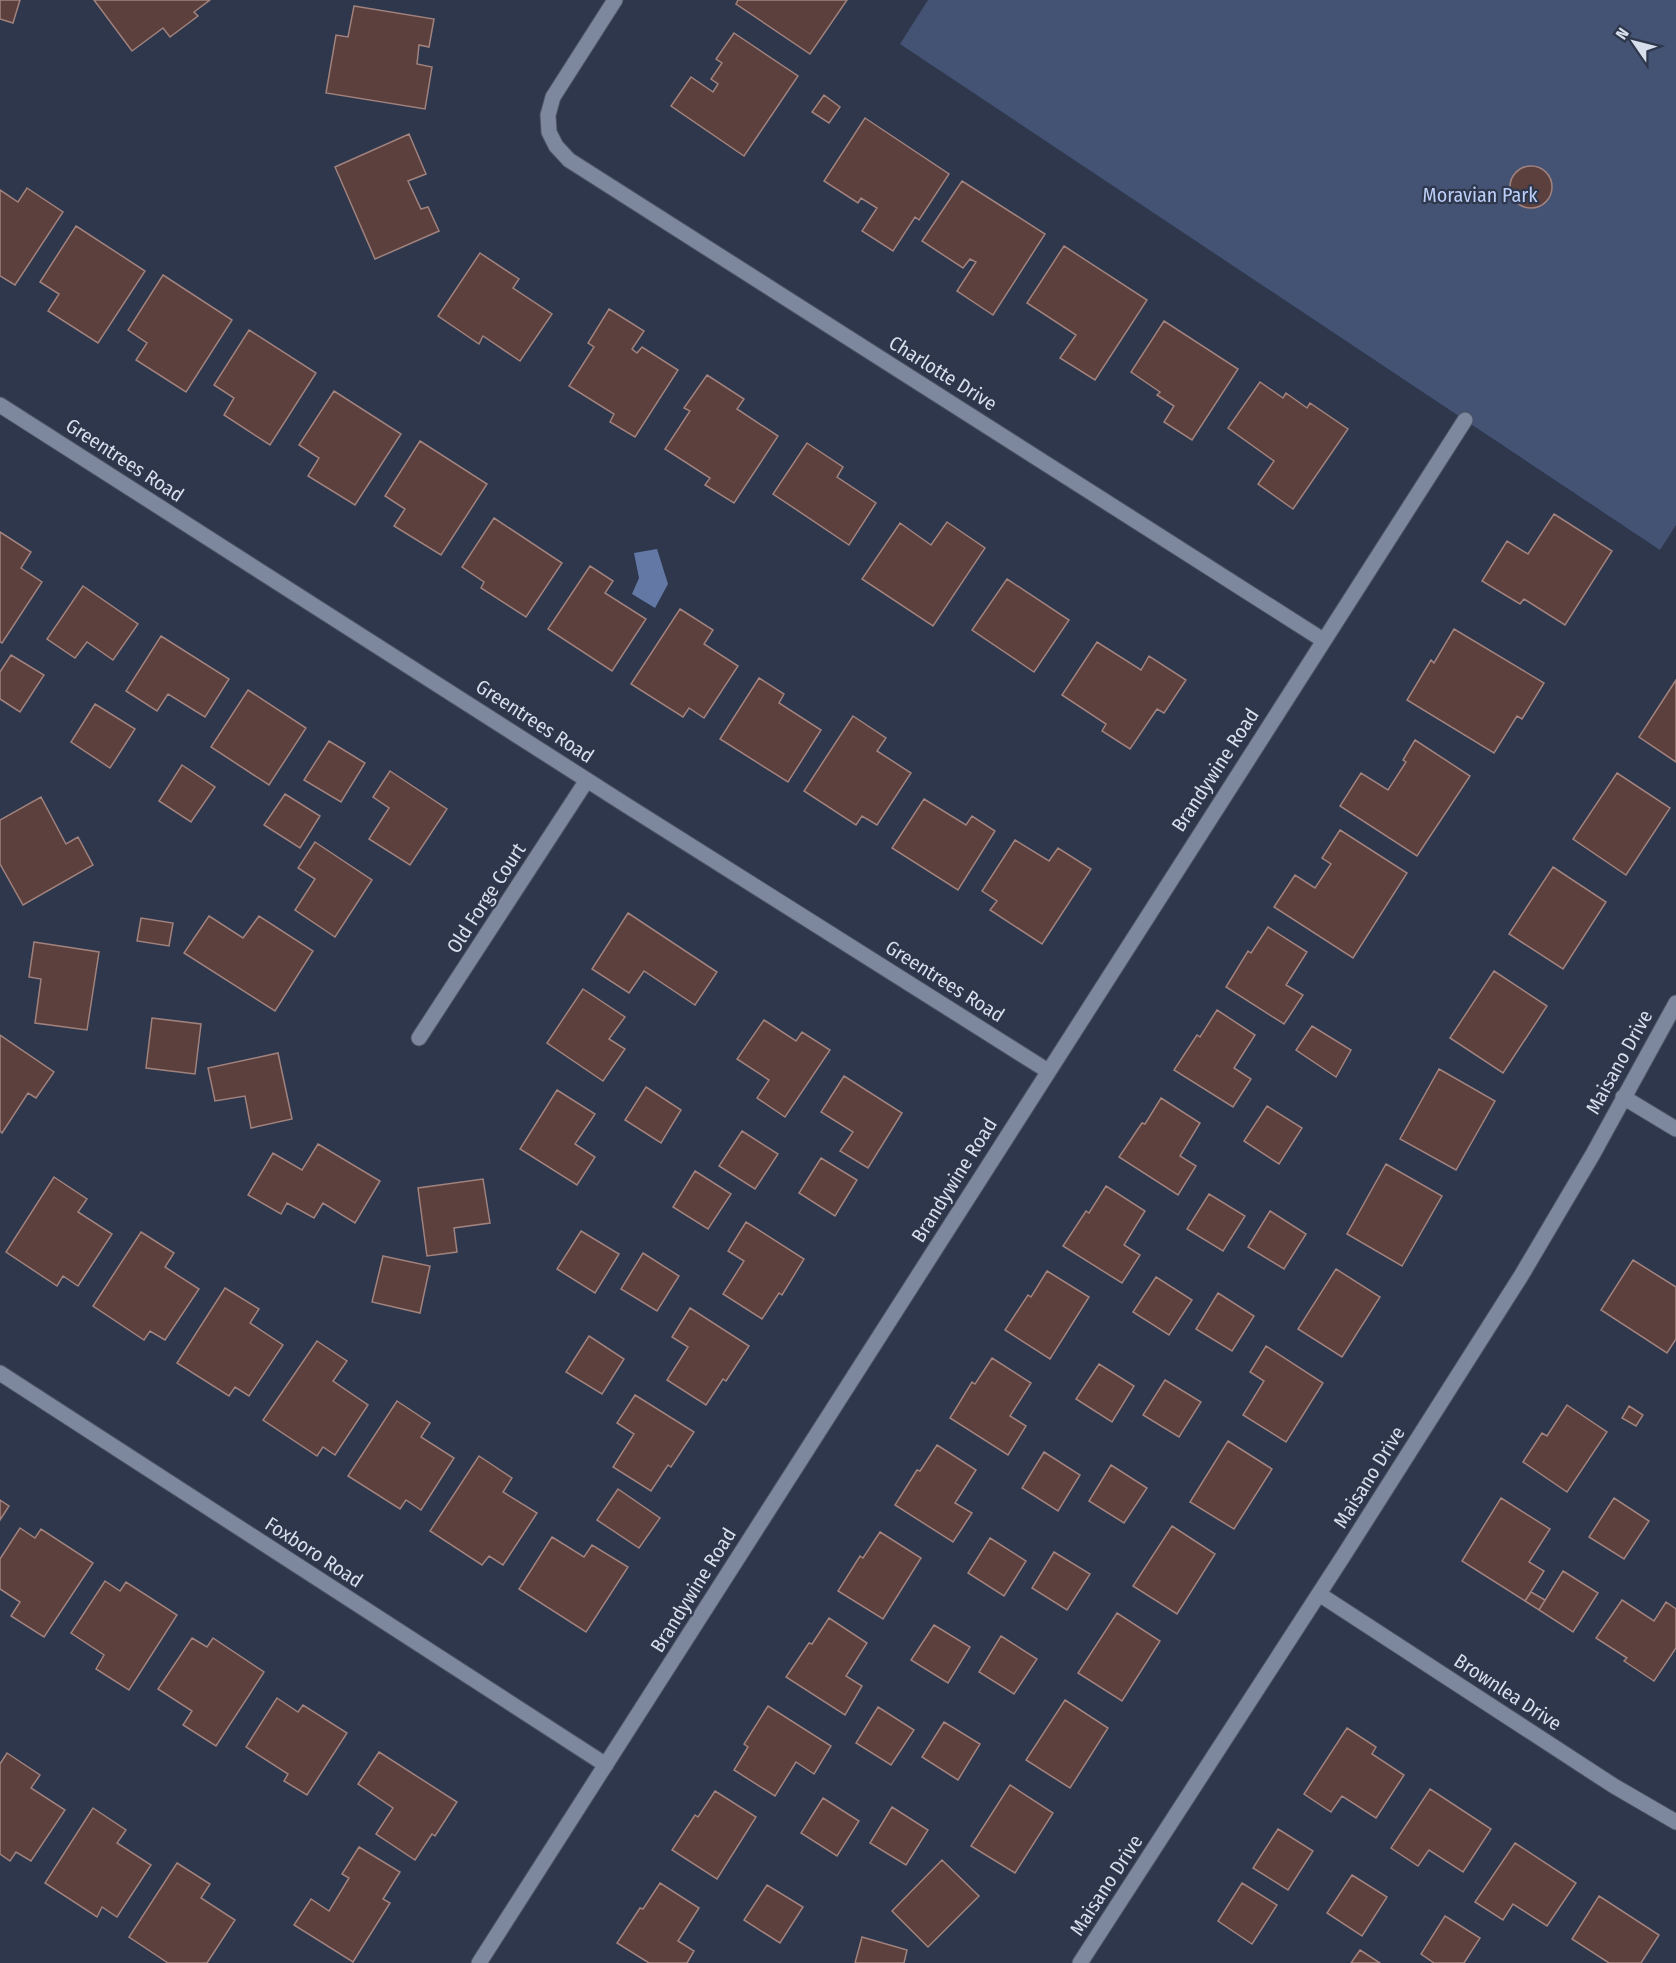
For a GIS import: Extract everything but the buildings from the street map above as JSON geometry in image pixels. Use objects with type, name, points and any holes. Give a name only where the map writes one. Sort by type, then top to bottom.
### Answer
[{"type":"street","name":"Charlotte Drive","points":[[615,0],[553,97],[548,116],[549,132],[556,146],[569,160],[1323,640]]},
{"type":"street","name":"Greentrees Road","points":[[0,405],[1048,1071]]},
{"type":"street","name":"Brandywine Road","points":[[479,1963],[1465,420]]},
{"type":"street","name":"Old Forge Court","points":[[419,1038],[588,780]]},
{"type":"street","name":"Maisano Drive","points":[[1080,1963],[1319,1594],[1558,1215],[1676,1003]]},
{"type":"street","points":[[1623,1097],[1676,1129]]},
{"type":"street","name":"Foxboro Road","points":[[0,1374],[606,1765]]},
{"type":"street","name":"Brownlea Drive","points":[[1319,1594],[1614,1786],[1676,1822]]},
{"type":"green space","name":"Moravian Park","points":[[928,0],[1676,0],[1676,525],[1660,550],[900,44]]},
{"type":"shaded area","points":[[657,549],[668,584],[655,608],[632,594],[639,578],[634,553]]}]
